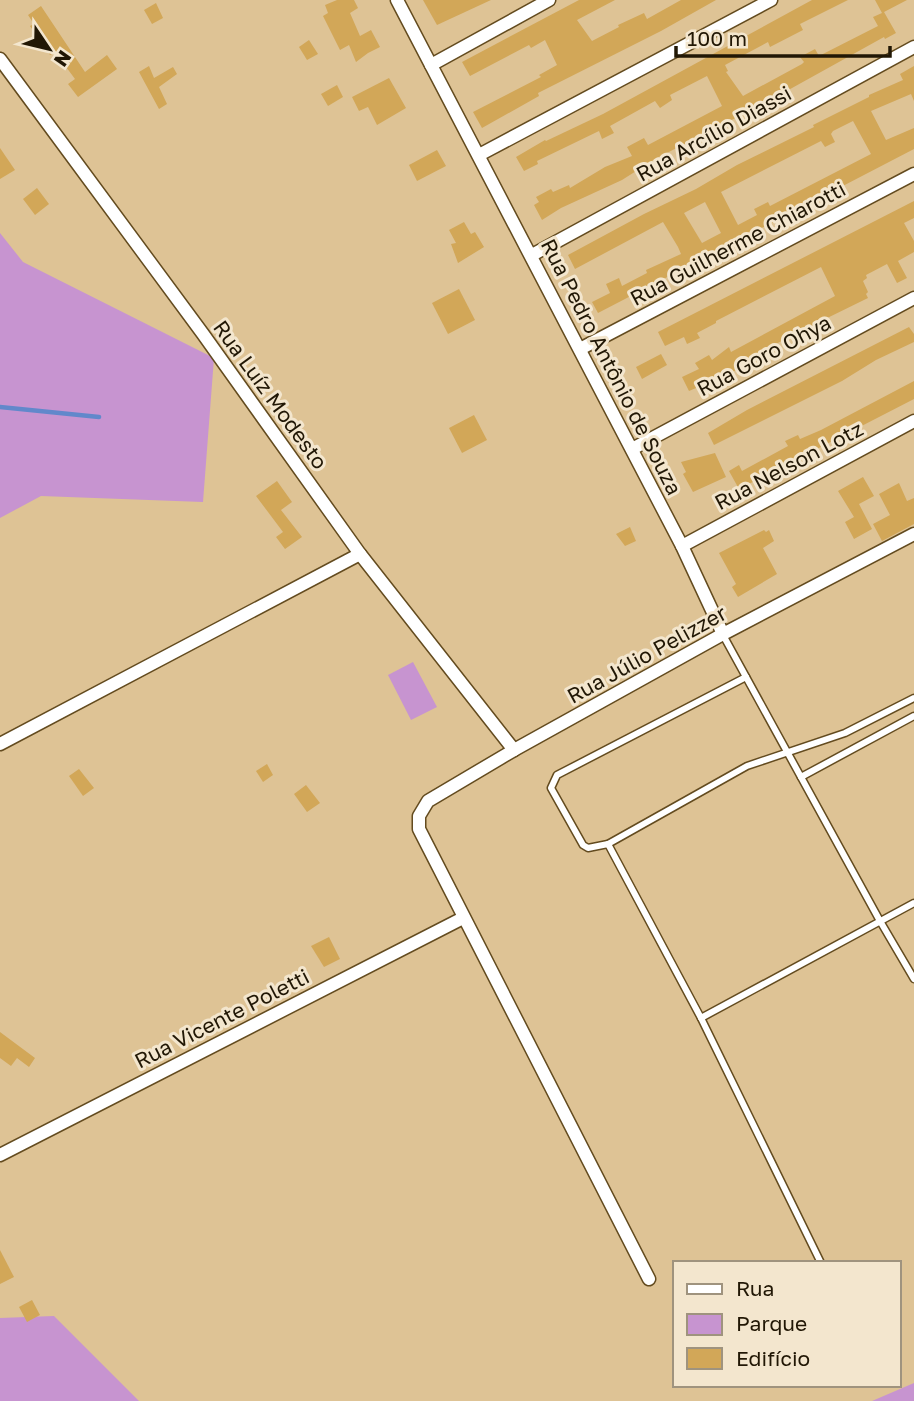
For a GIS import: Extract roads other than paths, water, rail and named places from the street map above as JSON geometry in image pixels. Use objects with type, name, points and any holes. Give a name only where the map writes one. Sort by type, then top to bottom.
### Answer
[{"type":"street","name":"Rua Pedro Antônio de Souza","points":[[397,0],[682,546],[723,634]]},
{"type":"street","points":[[431,65],[549,0]]},
{"type":"street","points":[[479,155],[771,0]]},
{"type":"street","name":"Rua Arcílio Diassi","points":[[532,255],[914,47]]},
{"type":"street","name":"Rua Luíz Modesto","points":[[0,59],[204,334],[360,554],[514,750]]},
{"type":"street","name":"Rua Guilherme Chiarotti","points":[[580,349],[914,174]]},
{"type":"street","name":"Rua Goro Ohya","points":[[632,449],[914,298]]},
{"type":"street","name":"Rua Nelson Lotz","points":[[682,546],[914,421]]},
{"type":"street","name":"Rua Júlio Pelizzer","points":[[463,918],[419,829],[419,816],[428,801],[723,634],[914,534]]},
{"type":"street","points":[[0,744],[360,554]]},
{"type":"street","points":[[463,918],[649,1279]]},
{"type":"street","name":"Rua Vicente Poletti","points":[[0,1155],[463,918]]},
{"type":"lane","name":"Rua Pedro Antônio de Souza","points":[[723,634],[914,979]]},
{"type":"lane","points":[[746,677],[557,775],[551,788],[583,845],[588,848],[608,844],[747,766],[845,733],[914,698]]},
{"type":"lane","points":[[801,777],[914,716]]},
{"type":"lane","points":[[608,844],[701,1018],[820,1261]]},
{"type":"lane","points":[[701,1018],[914,903]]},
{"type":"waterway","points":[[0,407],[99,417]]}]
